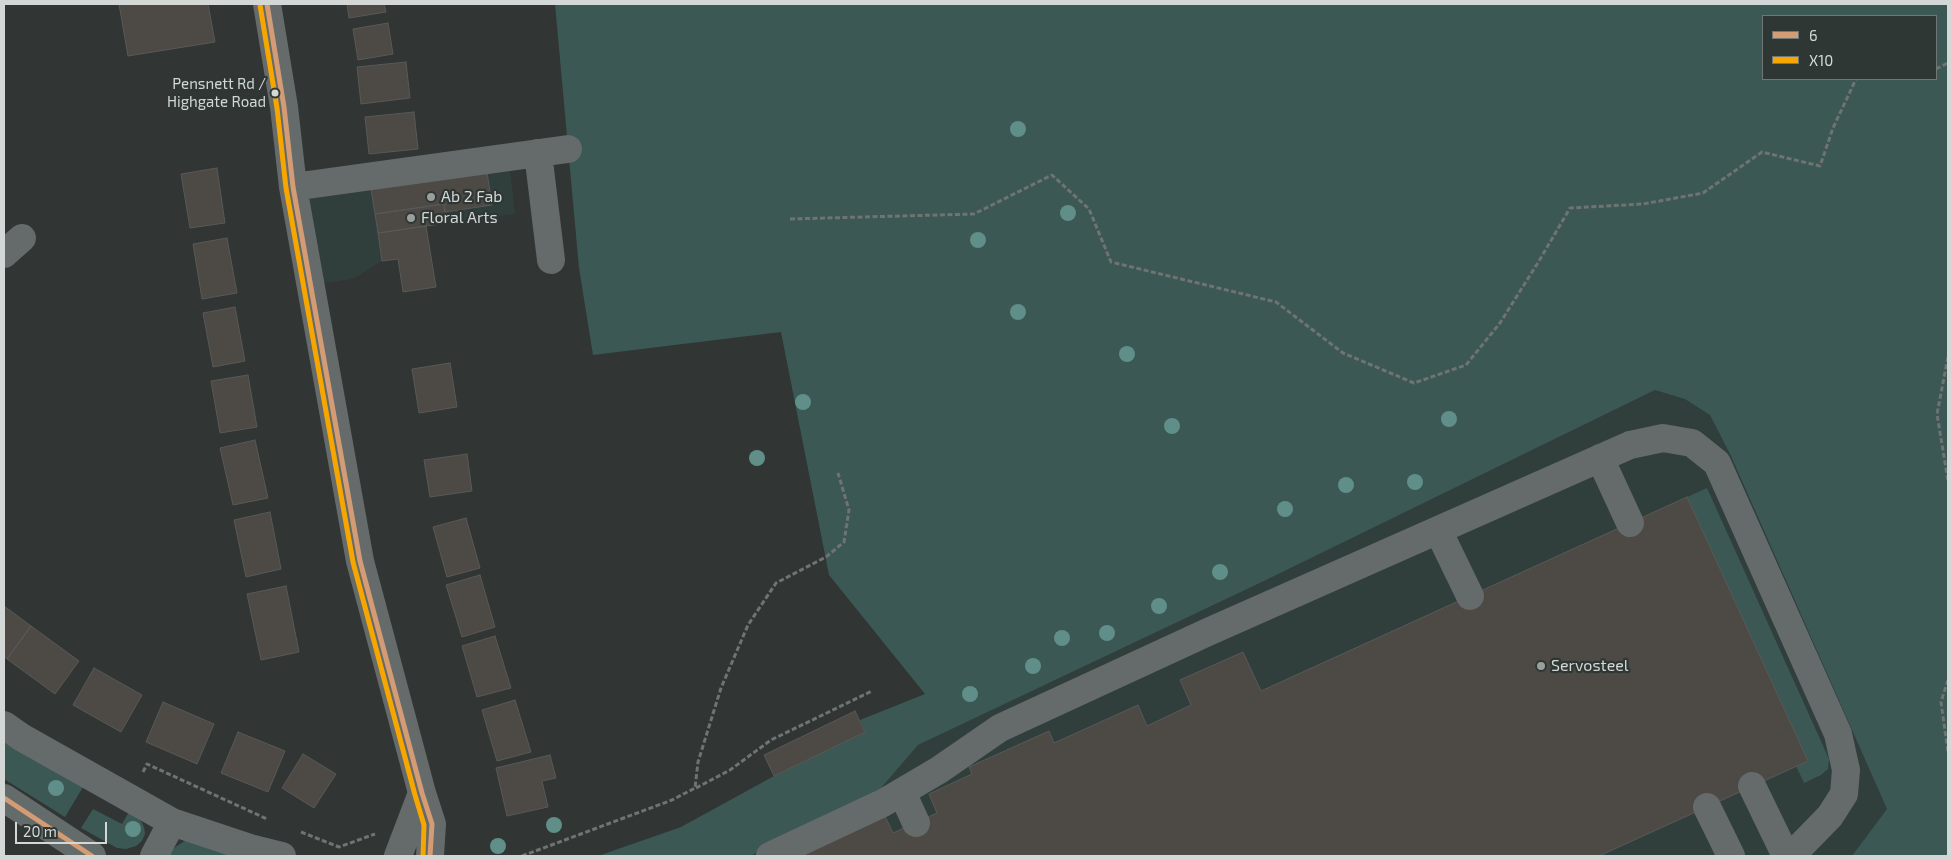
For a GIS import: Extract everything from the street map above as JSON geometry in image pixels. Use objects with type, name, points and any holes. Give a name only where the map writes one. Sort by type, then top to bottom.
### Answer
[{"type":"main road","points":[[4,798],[92,856]]},
{"type":"street","points":[[268,4],[294,187],[360,561],[432,824],[430,856]]},
{"type":"street","points":[[294,187],[568,149]]},
{"type":"street","points":[[538,153],[551,260]]},
{"type":"street","points":[[770,856],[883,804],[939,770],[992,746],[1000,728],[1019,732],[1217,628],[1630,445],[1663,438],[1692,443],[1717,462],[1838,734],[1846,770],[1844,794],[1830,816],[1791,856]]},
{"type":"street","points":[[1600,458],[1630,523]]},
{"type":"street","points":[[1438,530],[1470,596]]},
{"type":"street","points":[[4,725],[21,737],[172,822],[248,852],[282,856]]},
{"type":"street","points":[[1752,786],[1786,856]]},
{"type":"street","points":[[902,792],[916,822]]},
{"type":"street","points":[[398,856],[422,793]]},
{"type":"street","points":[[1707,807],[1731,856]]},
{"type":"street","points":[[154,856],[172,822]]},
{"type":"path","points":[[790,219],[974,214],[1052,175],[1089,209],[1111,262],[1276,302],[1343,353],[1414,383],[1466,365],[1500,323],[1539,262],[1570,208],[1643,204],[1703,193],[1762,152],[1820,166],[1833,128],[1856,80]]},
{"type":"path","points":[[1948,357],[1937,414],[1948,481]]},
{"type":"path","points":[[695,788],[698,762],[721,688],[748,625],[776,583],[826,557],[844,542],[849,510],[838,474]]},
{"type":"path","points":[[1948,680],[1941,702],[1948,752]]},
{"type":"path","points":[[522,856],[672,800],[730,770],[771,740],[872,691]]},
{"type":"shaded area","points":[[555,4],[1948,4],[1948,856],[1852,856],[1887,809],[1731,456],[1710,415],[1685,399],[1655,390],[1262,582],[918,745],[869,802],[750,856],[598,856],[681,827],[774,776],[865,732],[860,720],[925,694],[829,575],[781,332],[593,355],[579,268]]},
{"type":"shaded area","points":[[510,169],[515,214],[378,233],[382,261],[353,279],[311,285],[296,200]]},
{"type":"shaded area","points":[[1714,361],[1946,856],[750,856],[869,802],[918,745],[1262,582]]},
{"type":"shaded area","points":[[1707,488],[1829,759],[1828,769],[1821,775],[1804,783],[1796,766],[1808,761],[1687,497]]},
{"type":"shaded area","points":[[4,742],[83,787],[65,817],[4,779]]},
{"type":"shaded area","points":[[93,809],[122,824],[130,810],[140,819],[144,827],[145,834],[142,841],[136,846],[126,849],[117,848],[81,828]]},
{"type":"shaded area","points":[[189,838],[227,851],[230,856],[169,856],[174,848]]},
{"type":"building","points":[[119,4],[208,4],[215,42],[128,56]]},
{"type":"building","points":[[347,4],[384,4],[386,12],[349,18]]},
{"type":"building","points":[[388,23],[393,54],[358,60],[353,29]]},
{"type":"building","points":[[406,62],[410,98],[361,104],[357,67]]},
{"type":"building","points":[[414,112],[418,149],[369,154],[365,117]]},
{"type":"building","points":[[217,168],[225,223],[190,228],[181,174]]},
{"type":"building","name":"Ab 2 Fab","points":[[487,172],[492,205],[445,212],[444,204],[375,214],[371,189]]},
{"type":"building","name":"Floral Arts","points":[[444,204],[447,223],[378,233],[375,214]]},
{"type":"building","points":[[426,226],[436,287],[403,292],[398,259],[382,261],[378,233]]},
{"type":"building","points":[[227,238],[237,293],[202,299],[193,244]]},
{"type":"building","points":[[235,307],[245,361],[213,367],[203,313]]},
{"type":"building","points":[[450,363],[457,407],[419,413],[412,369]]},
{"type":"building","points":[[248,375],[257,427],[220,433],[211,381]]},
{"type":"building","points":[[255,440],[268,498],[233,505],[220,448]]},
{"type":"building","points":[[467,454],[472,491],[430,497],[424,460]]},
{"type":"building","name":"Servosteel","points":[[1687,497],[1808,761],[1599,856],[791,856],[884,814],[893,833],[937,813],[929,794],[972,774],[969,767],[1049,731],[1054,743],[1138,705],[1147,726],[1191,705],[1180,680],[1243,652],[1261,691]]},
{"type":"building","points":[[270,512],[281,569],[246,577],[234,520]]},
{"type":"building","points":[[466,518],[480,568],[447,577],[433,527]]},
{"type":"building","points":[[480,575],[495,627],[462,637],[446,585]]},
{"type":"building","points":[[286,586],[299,652],[261,660],[247,594]]},
{"type":"building","points":[[4,606],[31,626],[7,659],[4,656]]},
{"type":"building","points":[[31,626],[79,661],[55,694],[7,659]]},
{"type":"building","points":[[495,636],[511,688],[477,697],[462,646]]},
{"type":"building","points":[[94,668],[142,695],[121,732],[73,705]]},
{"type":"building","points":[[515,700],[531,752],[497,761],[482,710]]},
{"type":"building","points":[[163,702],[214,724],[197,764],[146,742]]},
{"type":"building","points":[[855,711],[865,732],[774,776],[764,755]]},
{"type":"building","points":[[238,732],[285,751],[268,792],[221,773]]},
{"type":"building","points":[[303,754],[336,774],[314,808],[282,788]]},
{"type":"building","points":[[550,755],[556,778],[542,781],[548,807],[507,816],[496,768]]},
{"type":"transit line","name":"6","points":[[267,4],[284,107],[293,187],[360,561],[432,824],[430,856]]},
{"type":"transit line","name":"X10","points":[[260,5],[277,108],[286,188],[353,562],[424,825],[423,856]]},
{"type":"transit line","name":"6","points":[[4,798],[92,856]]},
{"type":"place","name":"Pensnett Rd / Highgate Road","points":[[275,93]]},
{"type":"place","name":"Ab 2 Fab","points":[[431,197]]},
{"type":"place","name":"Floral Arts","points":[[411,218]]},
{"type":"place","name":"Servosteel","points":[[1541,666]]}]
